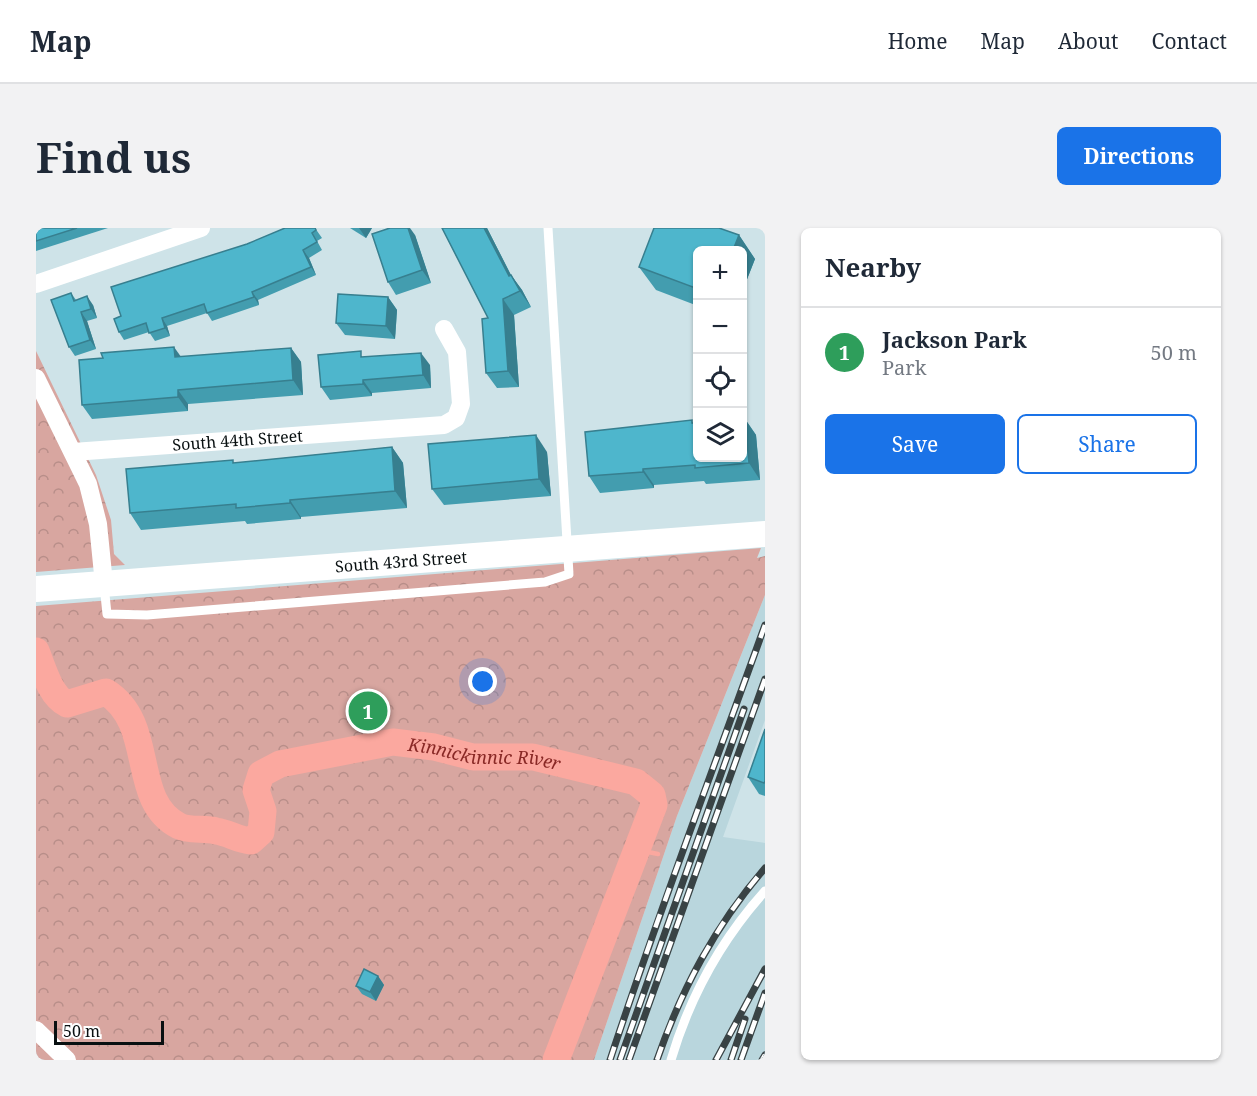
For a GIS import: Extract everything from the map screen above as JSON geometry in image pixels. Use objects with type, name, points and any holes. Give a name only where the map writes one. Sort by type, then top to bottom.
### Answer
[{"type":"main road","name":"South 43rd Street","points":[[36,589],[765,534]]},
{"type":"street","points":[[36,284],[180,231],[201,228]]},
{"type":"street","name":"South 44th Street","points":[[73,452],[444,425],[456,418],[461,404],[457,352],[444,329]]},
{"type":"street","points":[[36,378],[73,452],[93,503],[104,584]]},
{"type":"street","points":[[36,1030],[67,1060]]},
{"type":"lane","points":[[104,584],[107,614],[147,615],[545,582],[569,574],[548,228]]},
{"type":"lane","points":[[671,1060],[680,1028],[700,982],[725,941],[765,891]]},
{"type":"shaded area","points":[[765,595],[765,720],[723,837],[765,843],[765,1060],[594,1060],[677,816]]},
{"type":"green space","points":[[36,351],[96,475],[111,520],[114,554],[125,565],[36,572]]},
{"type":"green space","points":[[761,548],[757,558],[765,556],[765,595],[677,816],[594,1060],[36,1060],[36,606]]},
{"type":"building","points":[[36,228],[77,228],[36,241]]},
{"type":"building","points":[[285,228],[315,228],[316,230],[312,233],[317,242],[303,250],[311,267],[252,292],[254,297],[207,313],[204,304],[162,318],[165,328],[149,333],[146,323],[119,332],[114,319],[121,316],[111,287],[247,244]]},
{"type":"building","points":[[390,228],[408,228],[422,270],[388,282],[372,234]]},
{"type":"building","points":[[442,228],[484,228],[509,276],[511,275],[520,291],[503,299],[508,371],[486,373],[482,319],[488,318]]},
{"type":"building","points":[[654,228],[719,228],[739,235],[735,246],[693,246],[693,287],[639,267]]},
{"type":"building","points":[[71,293],[74,301],[87,296],[91,309],[81,312],[90,340],[69,347],[51,300]]},
{"type":"building","points":[[338,294],[388,297],[386,326],[336,323]]},
{"type":"building","points":[[174,347],[175,357],[291,348],[293,380],[178,390],[178,397],[82,405],[79,360],[103,358],[101,353]]},
{"type":"building","points":[[361,351],[361,357],[421,353],[423,375],[363,380],[363,384],[321,387],[318,355]]},
{"type":"building","points":[[692,420],[693,462],[747,462],[747,441],[749,463],[695,468],[695,465],[643,469],[643,472],[589,476],[585,432]]},
{"type":"building","points":[[536,435],[539,479],[432,489],[428,444]]},
{"type":"building","points":[[392,447],[395,491],[290,500],[290,503],[236,508],[236,504],[130,513],[126,469],[233,460],[233,463]]},
{"type":"building","points":[[765,729],[765,781],[764,783],[748,777]]},
{"type":"building","points":[[364,969],[378,976],[370,992],[356,986]]},
{"type":"waterway","name":"Kinnickinnic River","points":[[36,651],[44,673],[56,695],[67,704],[106,692],[122,706],[132,723],[154,799],[164,814],[183,828],[212,830],[251,841],[261,832],[263,811],[256,790],[261,774],[280,764],[393,742],[434,747],[473,757],[533,757],[636,782],[652,795],[654,805],[556,1060]]},
{"type":"waterway","points":[[638,850],[658,854]]},
{"type":"railway","points":[[610,1060],[666,896],[765,625]]},
{"type":"railway","points":[[629,1060],[765,679]]},
{"type":"railway","points":[[620,1060],[744,709]]},
{"type":"railway","points":[[657,1060],[677,1008],[715,935],[765,868]]},
{"type":"railway","points":[[716,1060],[765,969]]},
{"type":"railway","points":[[741,1060],[765,993]]},
{"type":"railway","points":[[731,1060],[745,1019]]},
{"type":"railway","points":[[762,1060],[765,1055]]},
{"type":"place","name":"Jackson Park","points":[[368,711]]}]
